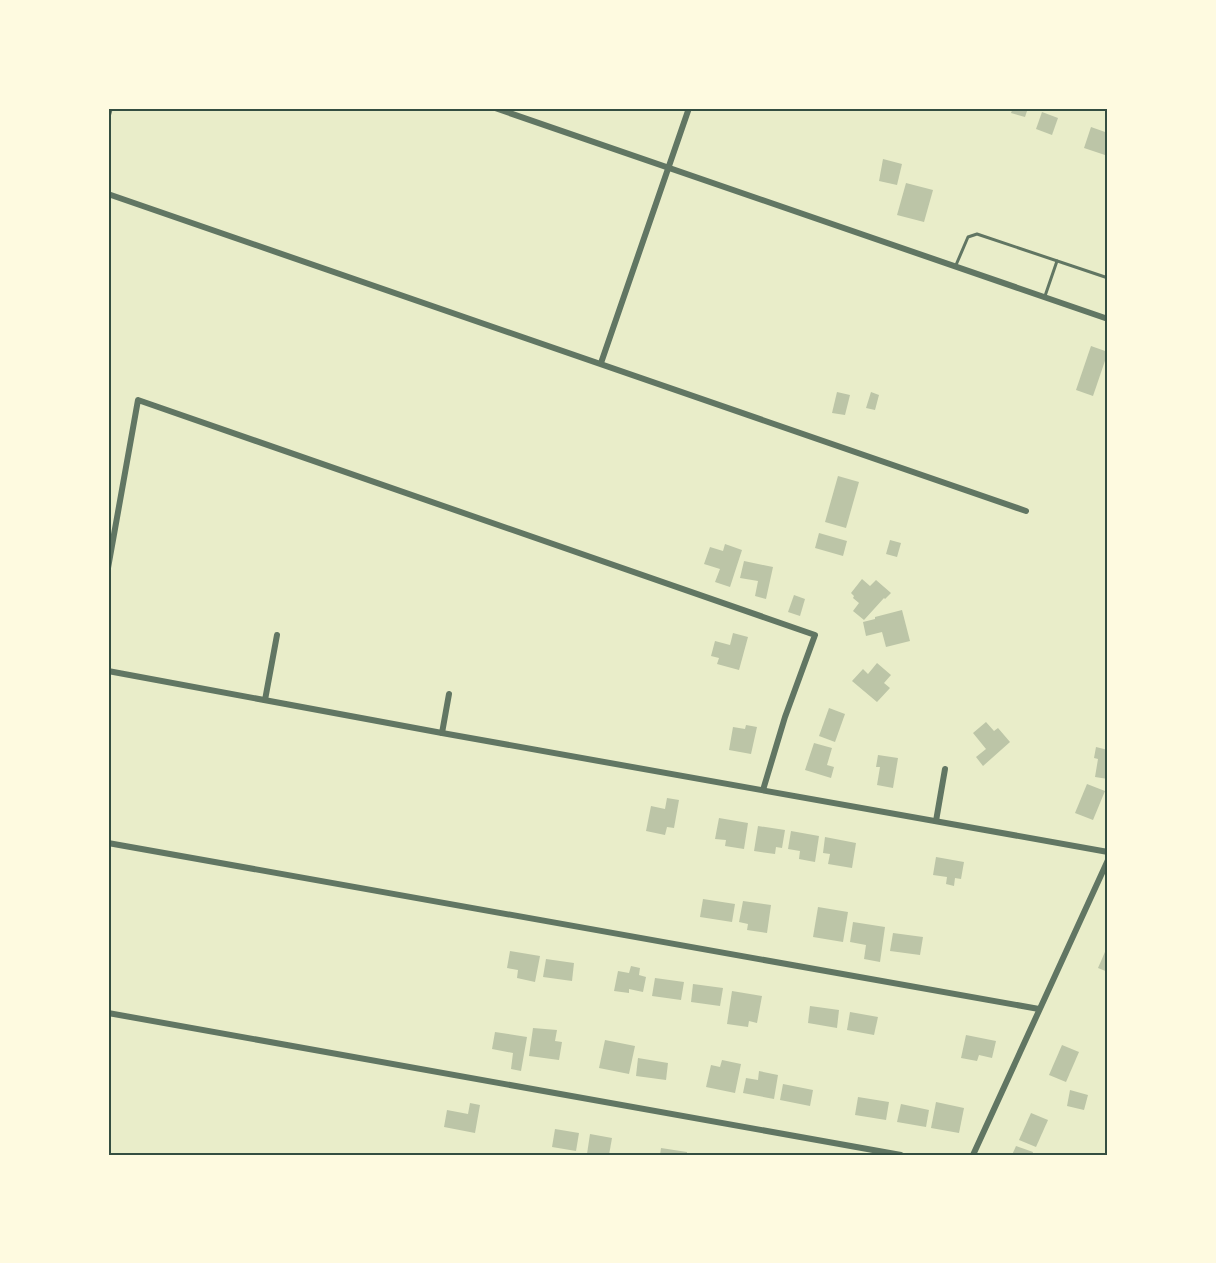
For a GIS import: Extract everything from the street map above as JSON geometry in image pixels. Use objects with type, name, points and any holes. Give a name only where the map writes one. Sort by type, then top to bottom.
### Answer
[{"type":"street","points":[[108,115],[110,108]]},
{"type":"street","points":[[495,108],[1108,319]]},
{"type":"street","points":[[601,363],[689,108]]},
{"type":"street","points":[[108,194],[1026,511]]},
{"type":"street","points":[[108,568],[138,400],[815,635],[785,717],[763,790]]},
{"type":"street","points":[[265,700],[277,635]]},
{"type":"street","points":[[108,671],[1108,852]]},
{"type":"street","points":[[442,732],[449,694]]},
{"type":"street","points":[[936,821],[945,769]]},
{"type":"street","points":[[108,843],[1039,1009]]},
{"type":"street","points":[[973,1155],[1108,860]]},
{"type":"street","points":[[108,1013],[901,1155]]},
{"type":"lane","points":[[955,267],[968,237],[977,234],[1108,278]]},
{"type":"lane","points":[[1044,297],[1057,261]]},
{"type":"building","points":[[1013,108],[1028,108],[1025,117],[1011,113]]},
{"type":"building","points":[[1042,112],[1058,118],[1052,135],[1036,129]]},
{"type":"building","points":[[1091,127],[1108,133],[1108,147],[1105,155],[1084,148]]},
{"type":"building","points":[[883,159],[902,164],[897,185],[879,181]]},
{"type":"building","points":[[906,183],[933,190],[924,222],[897,215]]},
{"type":"building","points":[[1091,346],[1108,352],[1093,396],[1076,390]]},
{"type":"building","points":[[837,392],[850,395],[845,415],[832,413]]},
{"type":"building","points":[[871,392],[879,395],[875,410],[866,408]]},
{"type":"building","points":[[838,476],[859,482],[846,528],[825,522]]},
{"type":"building","points":[[819,533],[847,541],[843,556],[815,548]]},
{"type":"building","points":[[890,540],[901,543],[897,557],[886,554]]},
{"type":"building","points":[[725,544],[742,550],[730,587],[715,582],[720,569],[704,564],[710,547],[723,551]]},
{"type":"building","points":[[744,561],[773,567],[766,599],[755,596],[758,581],[740,578]]},
{"type":"building","points":[[862,579],[870,586],[876,580],[891,593],[864,620],[853,611],[859,603],[851,593]]},
{"type":"building","points":[[794,595],[805,599],[800,616],[788,612]]},
{"type":"building","points":[[902,610],[910,641],[886,647],[882,632],[866,636],[863,622]]},
{"type":"building","points":[[733,633],[748,637],[739,670],[717,664],[719,658],[711,656],[715,641],[730,645]]},
{"type":"building","points":[[877,663],[891,675],[884,683],[890,688],[877,702],[852,681],[863,669],[868,674]]},
{"type":"building","points":[[829,708],[845,714],[835,742],[819,736]]},
{"type":"building","points":[[986,722],[994,731],[998,728],[1010,742],[983,766],[976,757],[986,749],[973,733]]},
{"type":"building","points":[[746,725],[757,727],[751,754],[729,750],[733,727],[745,729]]},
{"type":"building","points":[[814,743],[832,748],[827,765],[834,767],[831,778],[805,770]]},
{"type":"building","points":[[1096,747],[1108,750],[1108,779],[1095,777],[1098,759],[1094,758]]},
{"type":"building","points":[[878,755],[898,758],[893,788],[877,785],[880,767],[876,767]]},
{"type":"building","points":[[1087,784],[1105,791],[1093,820],[1075,813]]},
{"type":"building","points":[[667,798],[679,800],[674,828],[667,827],[665,835],[646,831],[651,806],[665,809]]},
{"type":"building","points":[[719,818],[748,823],[744,849],[725,846],[726,840],[715,839]]},
{"type":"building","points":[[758,826],[785,830],[782,848],[776,847],[775,854],[754,851]]},
{"type":"building","points":[[791,831],[819,836],[815,862],[799,859],[800,851],[788,849]]},
{"type":"building","points":[[825,837],[856,843],[852,868],[828,864],[830,854],[823,853]]},
{"type":"building","points":[[936,857],[964,862],[961,879],[955,878],[954,886],[946,884],[947,877],[933,875]]},
{"type":"building","points":[[703,899],[735,904],[732,922],[700,917]]},
{"type":"building","points":[[743,901],[771,905],[767,933],[747,930],[748,924],[739,922]]},
{"type":"building","points":[[818,907],[848,912],[843,942],[813,937]]},
{"type":"building","points":[[853,922],[885,927],[880,962],[864,959],[866,945],[850,942]]},
{"type":"building","points":[[893,933],[923,937],[920,955],[890,951]]},
{"type":"building","points":[[1108,945],[1108,972],[1098,968]]},
{"type":"building","points":[[510,951],[540,956],[535,982],[517,978],[518,970],[507,968]]},
{"type":"building","points":[[546,959],[574,963],[572,981],[543,977]]},
{"type":"building","points":[[631,966],[640,968],[639,975],[646,977],[643,992],[629,989],[629,993],[614,991],[618,971],[629,973]]},
{"type":"building","points":[[655,978],[684,982],[681,1000],[652,996]]},
{"type":"building","points":[[693,984],[723,988],[720,1006],[691,1002]]},
{"type":"building","points":[[732,991],[762,996],[757,1023],[749,1021],[748,1027],[727,1024]]},
{"type":"building","points":[[810,1006],[839,1010],[837,1028],[808,1023]]},
{"type":"building","points":[[850,1012],[878,1017],[874,1035],[847,1030]]},
{"type":"building","points":[[533,1028],[557,1030],[555,1041],[562,1042],[559,1060],[529,1056]]},
{"type":"building","points":[[495,1032],[527,1037],[521,1071],[511,1069],[513,1053],[492,1049]]},
{"type":"building","points":[[966,1035],[996,1041],[992,1058],[979,1055],[977,1061],[961,1058]]},
{"type":"building","points":[[605,1040],[635,1046],[629,1074],[599,1068]]},
{"type":"building","points":[[1062,1045],[1079,1052],[1066,1082],[1049,1075]]},
{"type":"building","points":[[638,1058],[668,1063],[666,1080],[636,1076]]},
{"type":"building","points":[[722,1060],[741,1064],[735,1093],[706,1087],[711,1065],[720,1067]]},
{"type":"building","points":[[759,1071],[778,1075],[774,1099],[743,1093],[746,1078],[758,1080]]},
{"type":"building","points":[[783,1084],[813,1090],[810,1106],[780,1100]]},
{"type":"building","points":[[1070,1090],[1088,1095],[1084,1110],[1067,1106]]},
{"type":"building","points":[[858,1097],[889,1102],[886,1120],[855,1115]]},
{"type":"building","points":[[936,1102],[964,1108],[959,1133],[931,1128]]},
{"type":"building","points":[[470,1103],[480,1105],[475,1133],[444,1127],[447,1110],[468,1114]]},
{"type":"building","points":[[901,1104],[929,1110],[926,1127],[897,1122]]},
{"type":"building","points":[[1031,1113],[1048,1120],[1036,1147],[1019,1140]]},
{"type":"building","points":[[555,1129],[579,1133],[576,1151],[552,1147]]},
{"type":"building","points":[[590,1134],[612,1138],[609,1155],[587,1154]]},
{"type":"building","points":[[1016,1146],[1033,1152],[1032,1155],[1012,1155]]},
{"type":"building","points":[[661,1148],[687,1152],[687,1155],[660,1155]]}]
